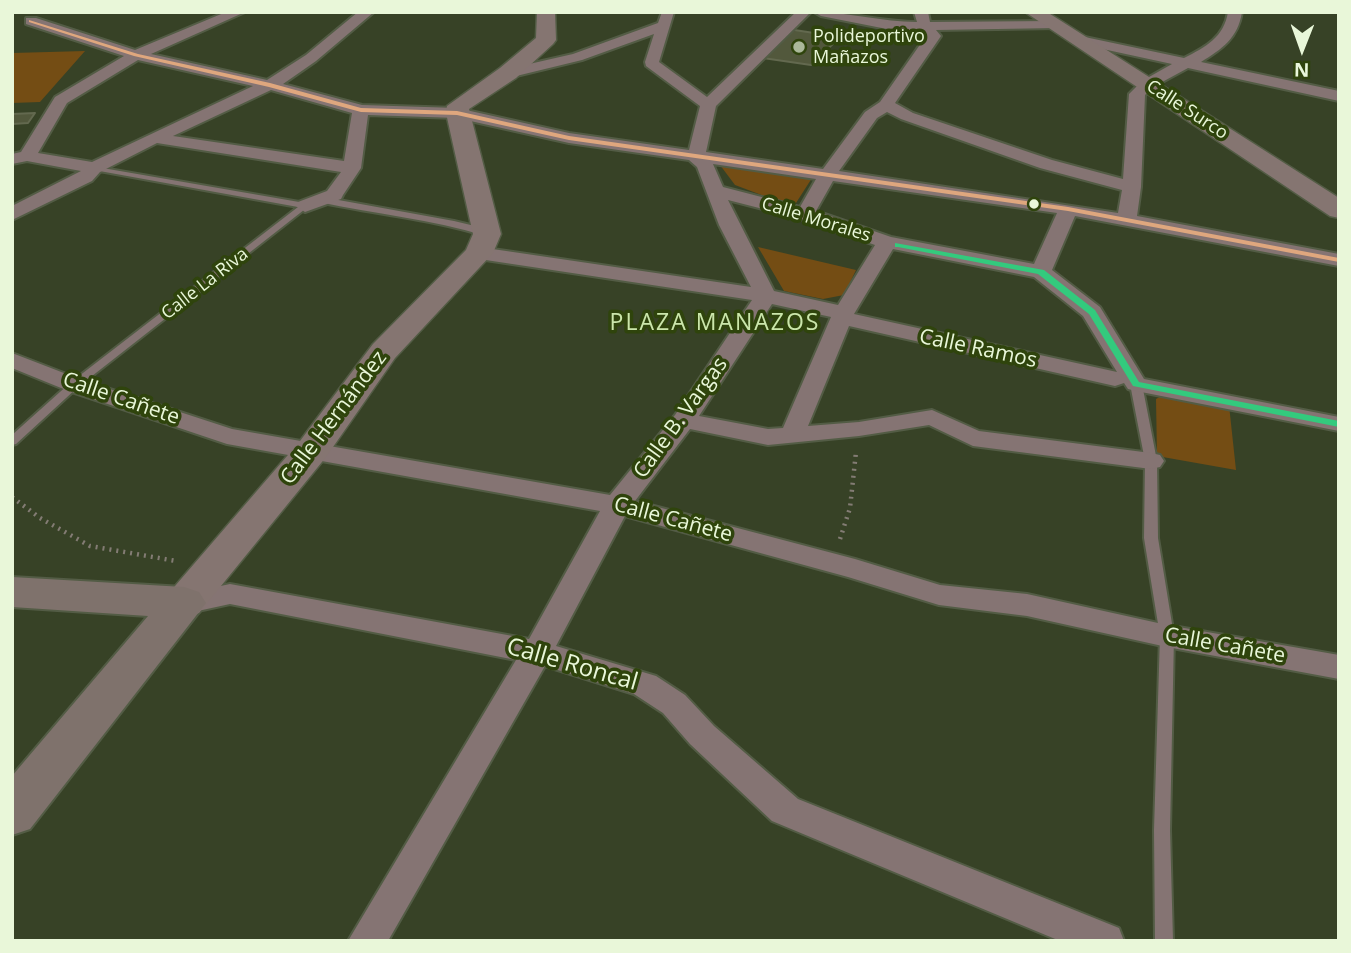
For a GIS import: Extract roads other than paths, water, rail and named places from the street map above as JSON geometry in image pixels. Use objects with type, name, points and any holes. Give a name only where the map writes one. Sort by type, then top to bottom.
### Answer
[{"type":"main road","points":[[483,243],[457,113],[458,106],[508,73],[546,40],[546,12]]},
{"type":"main road","name":"Calle Surco","points":[[1043,19],[1080,40],[1339,209]]},
{"type":"main road","name":"Calle Hernández","points":[[12,813],[313,449],[384,351],[483,243]]},
{"type":"main road","name":"Calle Roncal","points":[[12,592],[184,603]]},
{"type":"street","points":[[12,26],[59,12]]},
{"type":"street","points":[[94,168],[20,158],[61,100],[136,55],[238,12]]},
{"type":"street","points":[[12,214],[86,177],[94,168],[270,85],[311,58],[367,12]]},
{"type":"street","points":[[696,158],[708,105],[803,12]]},
{"type":"street","points":[[821,12],[892,26],[923,20],[1043,19]]},
{"type":"street","points":[[1127,219],[1132,187],[1137,94],[1145,83],[1185,64],[1227,38],[1236,23],[1234,12]]},
{"type":"street","points":[[508,73],[577,57],[666,19]]},
{"type":"street","points":[[666,19],[652,62],[708,105]]},
{"type":"street","points":[[32,20],[136,55],[270,85],[361,110],[457,113],[569,138],[1068,209],[1339,260]]},
{"type":"street","points":[[805,214],[827,175],[871,115],[886,105],[934,36],[923,20]]},
{"type":"street","points":[[1080,40],[1339,96]]},
{"type":"street","points":[[886,105],[907,116],[1046,164],[1132,187]]},
{"type":"street","name":"Calle La Riva","points":[[305,206],[334,195],[352,168],[361,110]]},
{"type":"street","points":[[155,138],[352,168]]},
{"type":"street","points":[[696,158],[705,165],[729,225],[766,296]]},
{"type":"street","name":"Calle Morales","points":[[716,191],[805,214],[887,242],[1041,272]]},
{"type":"street","points":[[1068,209],[1041,272],[1091,312],[1126,381]]},
{"type":"street","points":[[793,433],[842,316],[887,242]]},
{"type":"street","name":"Calle Ramos","points":[[483,243],[766,296],[1126,381],[1339,424]]},
{"type":"street","name":"Calle B. Vargas","points":[[367,941],[537,652],[617,505],[684,420],[766,296]]},
{"type":"street","name":"Calle Cañete","points":[[12,360],[74,385],[227,436],[313,449],[617,505],[939,595],[1027,605],[1167,636],[1339,667]]},
{"type":"street","points":[[684,420],[768,437],[859,429],[932,418],[973,438],[1151,461]]},
{"type":"street","name":"Calle Roncal","points":[[184,603],[230,594],[537,652],[645,685],[674,704],[702,735],[785,810],[1105,941]]},
{"type":"lane","points":[[94,168],[305,206]]},
{"type":"lane","points":[[323,200],[471,227],[483,243]]},
{"type":"lane","name":"Calle La Riva","points":[[12,441],[74,385],[305,206]]},
{"type":"lane","points":[[1126,381],[1151,461],[1150,538],[1167,636],[1164,941]]},
{"type":"place","name":"Polideportivo Mañazos","points":[[799,47]]},
{"type":"district","name":"PLAZA MANAZOS","points":[[715,323]]}]
